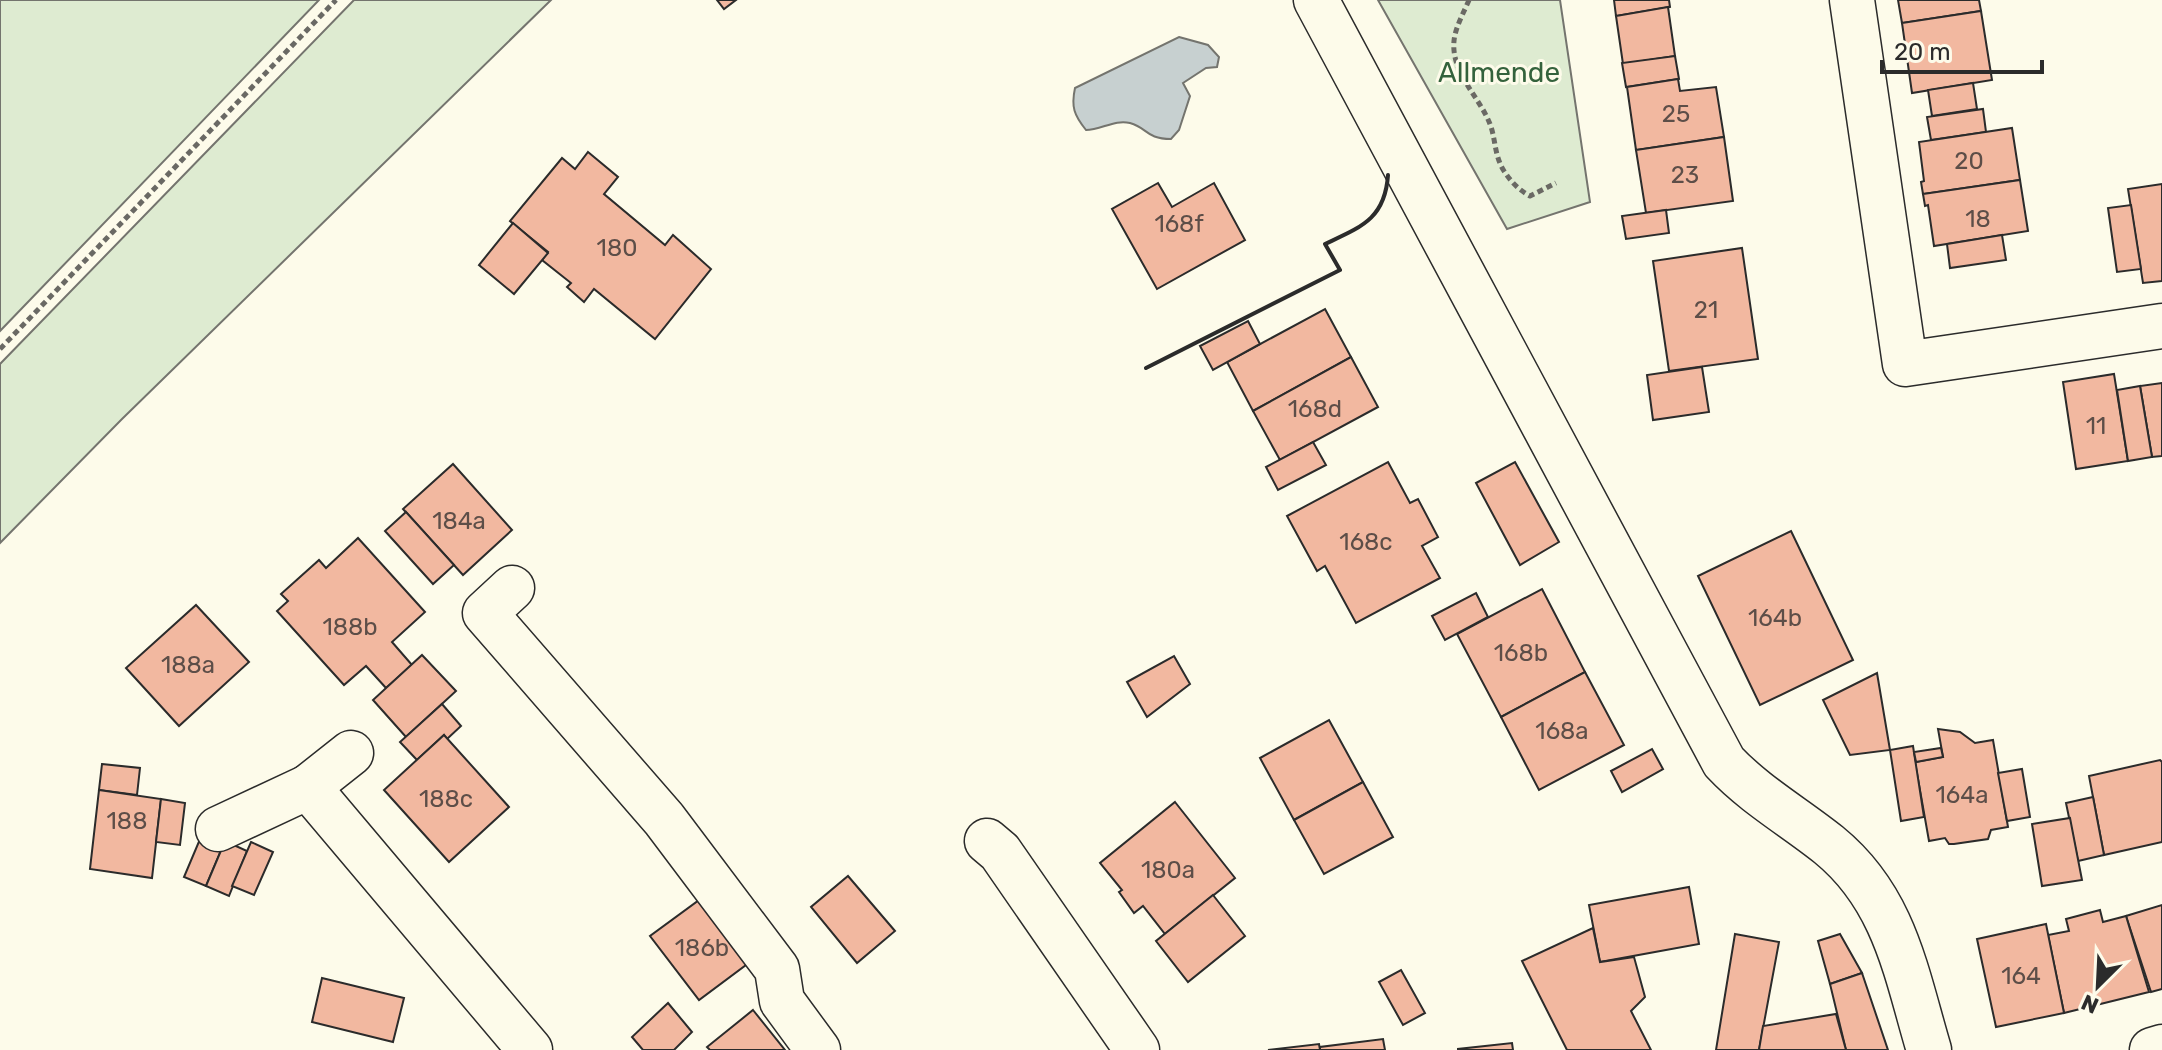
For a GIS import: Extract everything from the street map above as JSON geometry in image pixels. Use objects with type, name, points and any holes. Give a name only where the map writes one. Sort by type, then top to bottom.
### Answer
[{"type":"street","points":[[1316,0],[1724,762],[1744,784],[1831,847],[1871,888],[1895,934],[1929,1050]]},
{"type":"street","points":[[1852,0],[1905,364],[2162,326]]},
{"type":"street","points":[[512,588],[485,613],[664,819],[777,969],[782,1001],[818,1050]]},
{"type":"street","points":[[218,829],[308,787],[351,753]]},
{"type":"street","points":[[308,787],[530,1050]]},
{"type":"street","points":[[987,841],[1000,852],[1137,1050]]},
{"type":"street","points":[[2152,1050],[2162,1047]]},
{"type":"path","points":[[0,349],[336,0]]},
{"type":"path","points":[[1469,0],[1454,41],[1461,75],[1480,102],[1492,128],[1494,152],[1519,190],[1530,196],[1556,183]]},
{"type":"green space","points":[[0,0],[319,0],[0,331]]},
{"type":"green space","points":[[354,0],[551,0],[122,419],[0,543],[0,364]]},
{"type":"green space","name":"Allmende","points":[[1378,0],[1560,0],[1590,202],[1507,229]]},
{"type":"shaded area","points":[[1179,37],[1208,45],[1219,57],[1217,67],[1206,68],[1183,83],[1190,96],[1179,130],[1171,139],[1157,137],[1124,122],[1086,130],[1074,110],[1075,88]]},
{"type":"building","points":[[717,0],[736,0],[724,9]]},
{"type":"building","points":[[1614,0],[1669,0],[1670,7],[1616,16]]},
{"type":"building","points":[[1898,0],[1979,0],[1981,11],[1902,23]]},
{"type":"building","points":[[1668,7],[1675,56],[1623,64],[1616,16]]},
{"type":"building","points":[[1981,11],[1992,80],[1912,93],[1902,23]]},
{"type":"building","points":[[1675,56],[1679,79],[1626,87],[1622,63]]},
{"type":"building","points":[[1678,79],[1680,91],[1716,87],[1724,137],[1636,150],[1627,87]]},
{"type":"building","points":[[1973,83],[1977,109],[1932,116],[1928,90]]},
{"type":"building","points":[[1983,109],[1986,132],[1931,140],[1927,117]]},
{"type":"building","points":[[2012,128],[2020,180],[1923,194],[1919,142]]},
{"type":"building","points":[[1724,137],[1733,201],[1646,213],[1636,150]]},
{"type":"building","points":[[588,152],[618,177],[604,194],[665,245],[673,235],[711,269],[655,339],[594,289],[584,302],[567,287],[571,283],[542,260],[548,252],[510,221],[562,158],[575,169]]},
{"type":"building","points":[[2020,180],[2028,231],[1934,246],[1928,205],[1925,206],[1923,194]]},
{"type":"building","points":[[1158,183],[1172,207],[1214,183],[1245,240],[1157,289],[1112,209]]},
{"type":"building","points":[[2162,184],[2162,281],[2143,283],[2128,189]]},
{"type":"building","points":[[2131,205],[2141,269],[2117,272],[2108,208]]},
{"type":"building","points":[[1666,210],[1669,233],[1626,239],[1622,216]]},
{"type":"building","points":[[513,223],[548,253],[514,294],[479,265]]},
{"type":"building","points":[[2002,235],[2006,260],[1950,268],[1947,244]]},
{"type":"building","points":[[1742,248],[1758,359],[1669,371],[1653,261]]},
{"type":"building","points":[[1325,309],[1351,357],[1253,411],[1227,362]]},
{"type":"building","points":[[1248,321],[1260,344],[1213,370],[1200,346]]},
{"type":"building","points":[[1351,357],[1378,407],[1280,460],[1253,411]]},
{"type":"building","points":[[1702,367],[1709,412],[1653,420],[1647,375]]},
{"type":"building","points":[[2114,374],[2128,461],[2076,469],[2063,382]]},
{"type":"building","points":[[2162,383],[2162,456],[2152,457],[2140,386]]},
{"type":"building","points":[[2140,386],[2152,457],[2128,461],[2117,390]]},
{"type":"building","points":[[1313,442],[1326,465],[1278,490],[1266,467]]},
{"type":"building","points":[[1388,462],[1410,503],[1418,499],[1438,537],[1422,546],[1440,578],[1356,623],[1325,566],[1317,571],[1287,516]]},
{"type":"building","points":[[1515,462],[1559,542],[1520,565],[1476,483]]},
{"type":"building","points":[[453,464],[512,530],[463,575],[403,509]]},
{"type":"building","points":[[406,512],[454,565],[433,584],[385,531]]},
{"type":"building","points":[[1791,531],[1853,660],[1760,705],[1698,576]]},
{"type":"building","points":[[358,538],[425,612],[392,642],[412,665],[386,688],[366,666],[344,685],[277,611],[288,601],[281,594],[319,560],[326,568]]},
{"type":"building","points":[[1542,589],[1585,672],[1501,717],[1457,634]]},
{"type":"building","points":[[1476,593],[1488,617],[1445,640],[1432,616]]},
{"type":"building","points":[[196,605],[249,662],[179,726],[126,668]]},
{"type":"building","points":[[422,655],[456,691],[406,737],[373,700]]},
{"type":"building","points":[[1174,656],[1190,684],[1147,717],[1127,682]]},
{"type":"building","points":[[1585,672],[1624,745],[1539,790],[1501,717]]},
{"type":"building","points":[[1877,673],[1890,750],[1850,755],[1823,700]]},
{"type":"building","points":[[442,704],[461,726],[447,739],[444,735],[417,760],[400,742]]},
{"type":"building","points":[[1329,720],[1363,782],[1294,820],[1260,758]]},
{"type":"building","points":[[1938,729],[1960,732],[1975,743],[1993,740],[2008,827],[1991,830],[1988,839],[1954,844],[1949,844],[1945,838],[1929,841],[1915,762],[1943,757]]},
{"type":"building","points":[[444,735],[509,807],[449,862],[384,790]]},
{"type":"building","points":[[1913,746],[1924,817],[1901,821],[1890,750]]},
{"type":"building","points":[[1941,748],[1943,757],[1916,762],[1914,752]]},
{"type":"building","points":[[1652,749],[1663,769],[1622,792],[1611,771]]},
{"type":"building","points":[[2160,760],[2162,842],[2104,855],[2089,776]]},
{"type":"building","points":[[102,764],[140,768],[137,795],[99,790]]},
{"type":"building","points":[[2022,769],[2030,817],[2007,821],[1998,773]]},
{"type":"building","points":[[1363,782],[1393,837],[1324,874],[1294,820]]},
{"type":"building","points":[[99,790],[161,799],[152,878],[90,869]]},
{"type":"building","points":[[2093,797],[2104,855],[2078,861],[2066,803]]},
{"type":"building","points":[[161,799],[185,803],[180,845],[156,842]]},
{"type":"building","points":[[1175,802],[1235,878],[1165,934],[1143,906],[1134,913],[1119,892],[1122,890],[1100,863]]},
{"type":"building","points":[[2070,818],[2082,880],[2042,886],[2032,824]]},
{"type":"building","points":[[203,832],[225,841],[206,886],[184,877]]},
{"type":"building","points":[[225,841],[247,851],[229,896],[206,886]]},
{"type":"building","points":[[251,842],[273,852],[254,895],[232,886]]},
{"type":"building","points":[[848,876],[895,931],[857,963],[811,907]]},
{"type":"building","points":[[1689,887],[1699,944],[1600,962],[1589,905]]},
{"type":"building","points":[[706,895],[754,959],[699,1000],[650,936]]},
{"type":"building","points":[[1213,895],[1245,936],[1188,982],[1156,941]]},
{"type":"building","points":[[2162,905],[2162,989],[2151,992],[2126,916]]},
{"type":"building","points":[[2100,910],[2103,922],[2126,916],[2149,992],[2064,1013],[2048,935],[2069,931],[2066,919]]},
{"type":"building","points":[[2046,924],[2064,1013],[1996,1027],[1977,939]]},
{"type":"building","points":[[1593,928],[1600,962],[1634,957],[1645,997],[1631,1011],[1651,1050],[1567,1050],[1522,961]]},
{"type":"building","points":[[1735,934],[1779,942],[1759,1050],[1716,1050]]},
{"type":"building","points":[[1840,934],[1862,973],[1830,984],[1818,941]]},
{"type":"building","points":[[1401,970],[1425,1013],[1403,1025],[1379,982]]},
{"type":"building","points":[[1862,973],[1888,1050],[1846,1050],[1830,984]]},
{"type":"building","points":[[322,978],[404,998],[393,1042],[312,1022]]},
{"type":"building","points":[[668,1003],[692,1032],[674,1050],[643,1050],[632,1037]]},
{"type":"building","points":[[753,1010],[785,1050],[710,1050],[707,1047]]},
{"type":"building","points":[[1836,1014],[1846,1050],[1759,1050],[1763,1026]]},
{"type":"building","points":[[1383,1039],[1385,1050],[1320,1050],[1320,1047]]},
{"type":"building","points":[[1512,1043],[1513,1050],[1458,1050],[1458,1049]]},
{"type":"building","points":[[1319,1044],[1320,1050],[1268,1050]]},
{"type":"wall","points":[[1146,368],[1340,270],[1325,244],[1369,220],[1382,202],[1388,175]]}]
